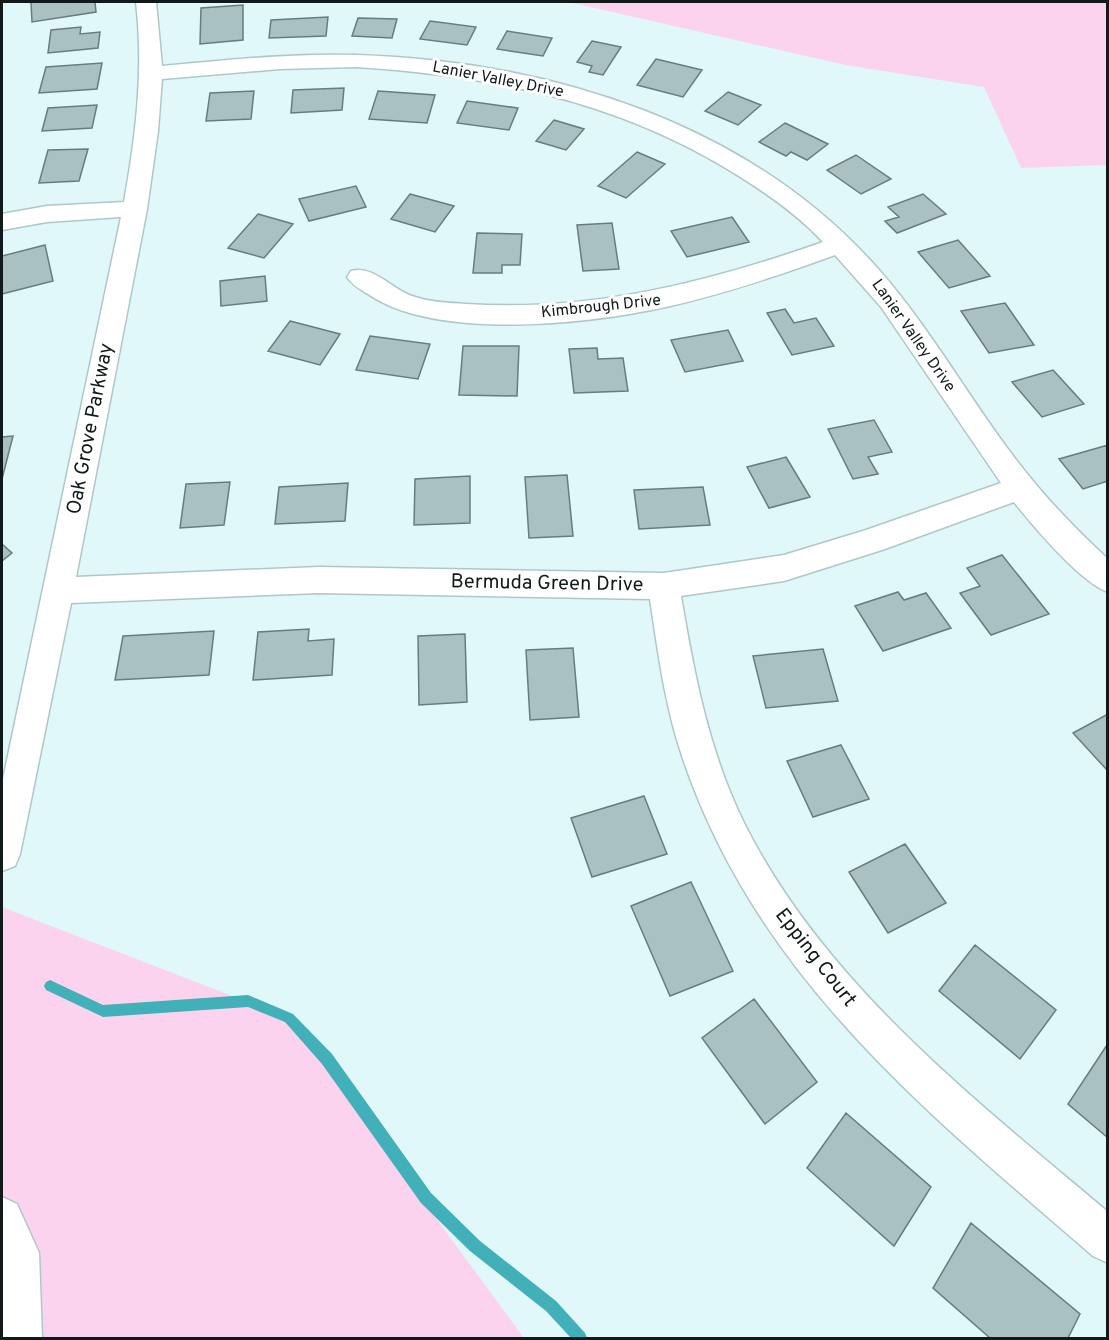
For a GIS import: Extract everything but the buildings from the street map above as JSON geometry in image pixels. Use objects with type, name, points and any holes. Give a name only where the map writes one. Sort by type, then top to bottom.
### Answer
[{"type":"street","name":"Oak Grove Parkway","points":[[2,854],[18,789],[59,591],[135,209],[148,130],[153,73],[146,2]]},
{"type":"street","name":"Lanier Valley Drive","points":[[153,73],[271,63],[359,61],[436,67],[530,83],[603,103],[687,137],[761,180],[841,244],[897,310],[1020,488],[1107,579]]},
{"type":"street","points":[[2,222],[47,214],[135,209]]},
{"type":"street","name":"Kimbrough Drive","points":[[360,278],[398,301],[427,308],[514,315],[577,313],[635,306],[701,292],[751,277],[841,244]]},
{"type":"street","name":"Bermuda Green Drive","points":[[59,591],[319,580],[664,586],[784,568],[838,552],[1020,488]]},
{"type":"street","name":"Epping Court","points":[[664,586],[684,704],[701,761],[726,822],[753,874],[791,931],[843,997],[898,1057],[1107,1241]]},
{"type":"street","points":[[2,1218],[17,1253],[19,1338]]},
{"type":"shaded area","points":[[568,2],[1107,2],[1107,165],[1021,168],[984,87],[845,65]]},
{"type":"shaded area","points":[[2,907],[289,1018],[524,1338],[2,1338]]},
{"type":"waterway","points":[[50,986],[103,1011],[248,1001],[289,1018],[327,1059],[426,1198],[475,1246],[551,1306],[580,1338]]}]
